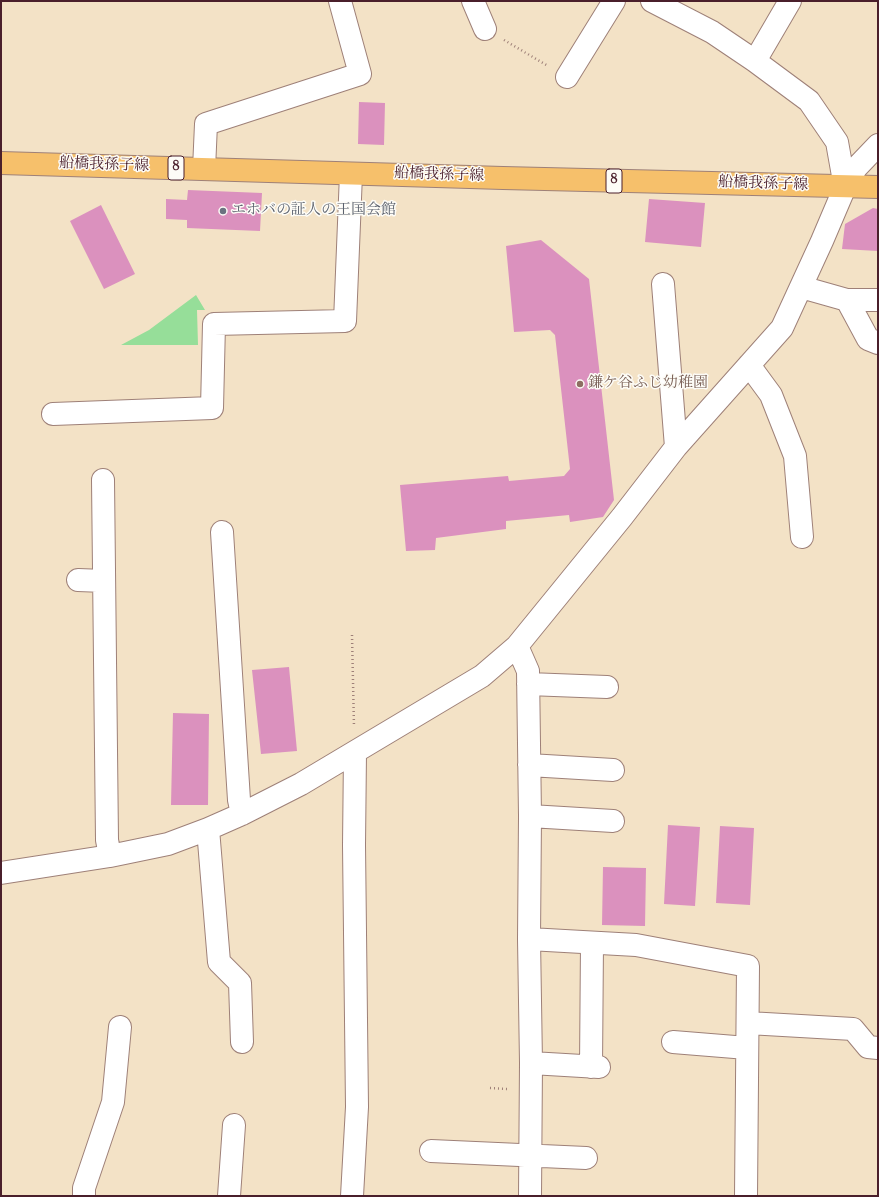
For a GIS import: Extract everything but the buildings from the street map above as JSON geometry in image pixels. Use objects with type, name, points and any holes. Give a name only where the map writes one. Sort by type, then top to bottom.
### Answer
[{"type":"main road","name":"船橋我孫子線","points":[[1,163],[351,174],[878,187]]},
{"type":"street","points":[[204,169],[206,124],[360,74],[340,1]]},
{"type":"street","points":[[474,1],[485,29]]},
{"type":"street","points":[[567,78],[614,1]]},
{"type":"street","points":[[652,1],[712,32],[755,60],[809,101],[837,142],[845,186]]},
{"type":"street","points":[[755,60],[790,1]]},
{"type":"street","points":[[1,874],[110,856],[168,844],[208,829],[242,814],[301,784],[482,676],[517,646],[622,517],[676,447],[782,328],[845,186],[856,168],[878,144]]},
{"type":"street","points":[[54,414],[212,408],[214,324],[345,321],[351,174]]},
{"type":"street","points":[[663,284],[676,447]]},
{"type":"street","points":[[801,287],[847,300],[878,300]]},
{"type":"street","points":[[847,300],[868,339],[878,343]]},
{"type":"street","points":[[749,365],[771,395],[795,456],[802,537]]},
{"type":"street","points":[[103,480],[107,840],[110,856]]},
{"type":"street","points":[[222,532],[239,800],[242,814]]},
{"type":"street","points":[[78,580],[104,581]]},
{"type":"street","points":[[517,646],[528,671],[531,1063],[530,1196]]},
{"type":"street","points":[[528,684],[606,687]]},
{"type":"street","points":[[352,1196],[356,1107],[354,845],[355,753]]},
{"type":"street","points":[[529,765],[613,770]]},
{"type":"street","points":[[530,816],[614,820]]},
{"type":"street","points":[[208,829],[219,962],[240,983],[242,1042]]},
{"type":"street","points":[[529,939],[636,945],[748,966],[746,1196]]},
{"type":"street","points":[[531,1063],[595,1067],[592,943]]},
{"type":"street","points":[[748,1023],[853,1029],[868,1048],[878,1048]]},
{"type":"street","points":[[84,1196],[84,1188],[112,1102],[120,1026]]},
{"type":"street","points":[[673,1042],[747,1048]]},
{"type":"street","points":[[229,1196],[234,1124]]},
{"type":"street","points":[[431,1151],[586,1158]]},
{"type":"path","points":[[485,29],[567,78]]},
{"type":"path","points":[[352,636],[355,753]]},
{"type":"green space","points":[[196,295],[205,310],[197,310],[198,345],[121,345],[149,330]]},
{"type":"place","name":"エホバの証人の王国会館","points":[[223,211]]},
{"type":"place","name":"鎌ケ谷ふじ幼稚園","points":[[580,384]]}]
